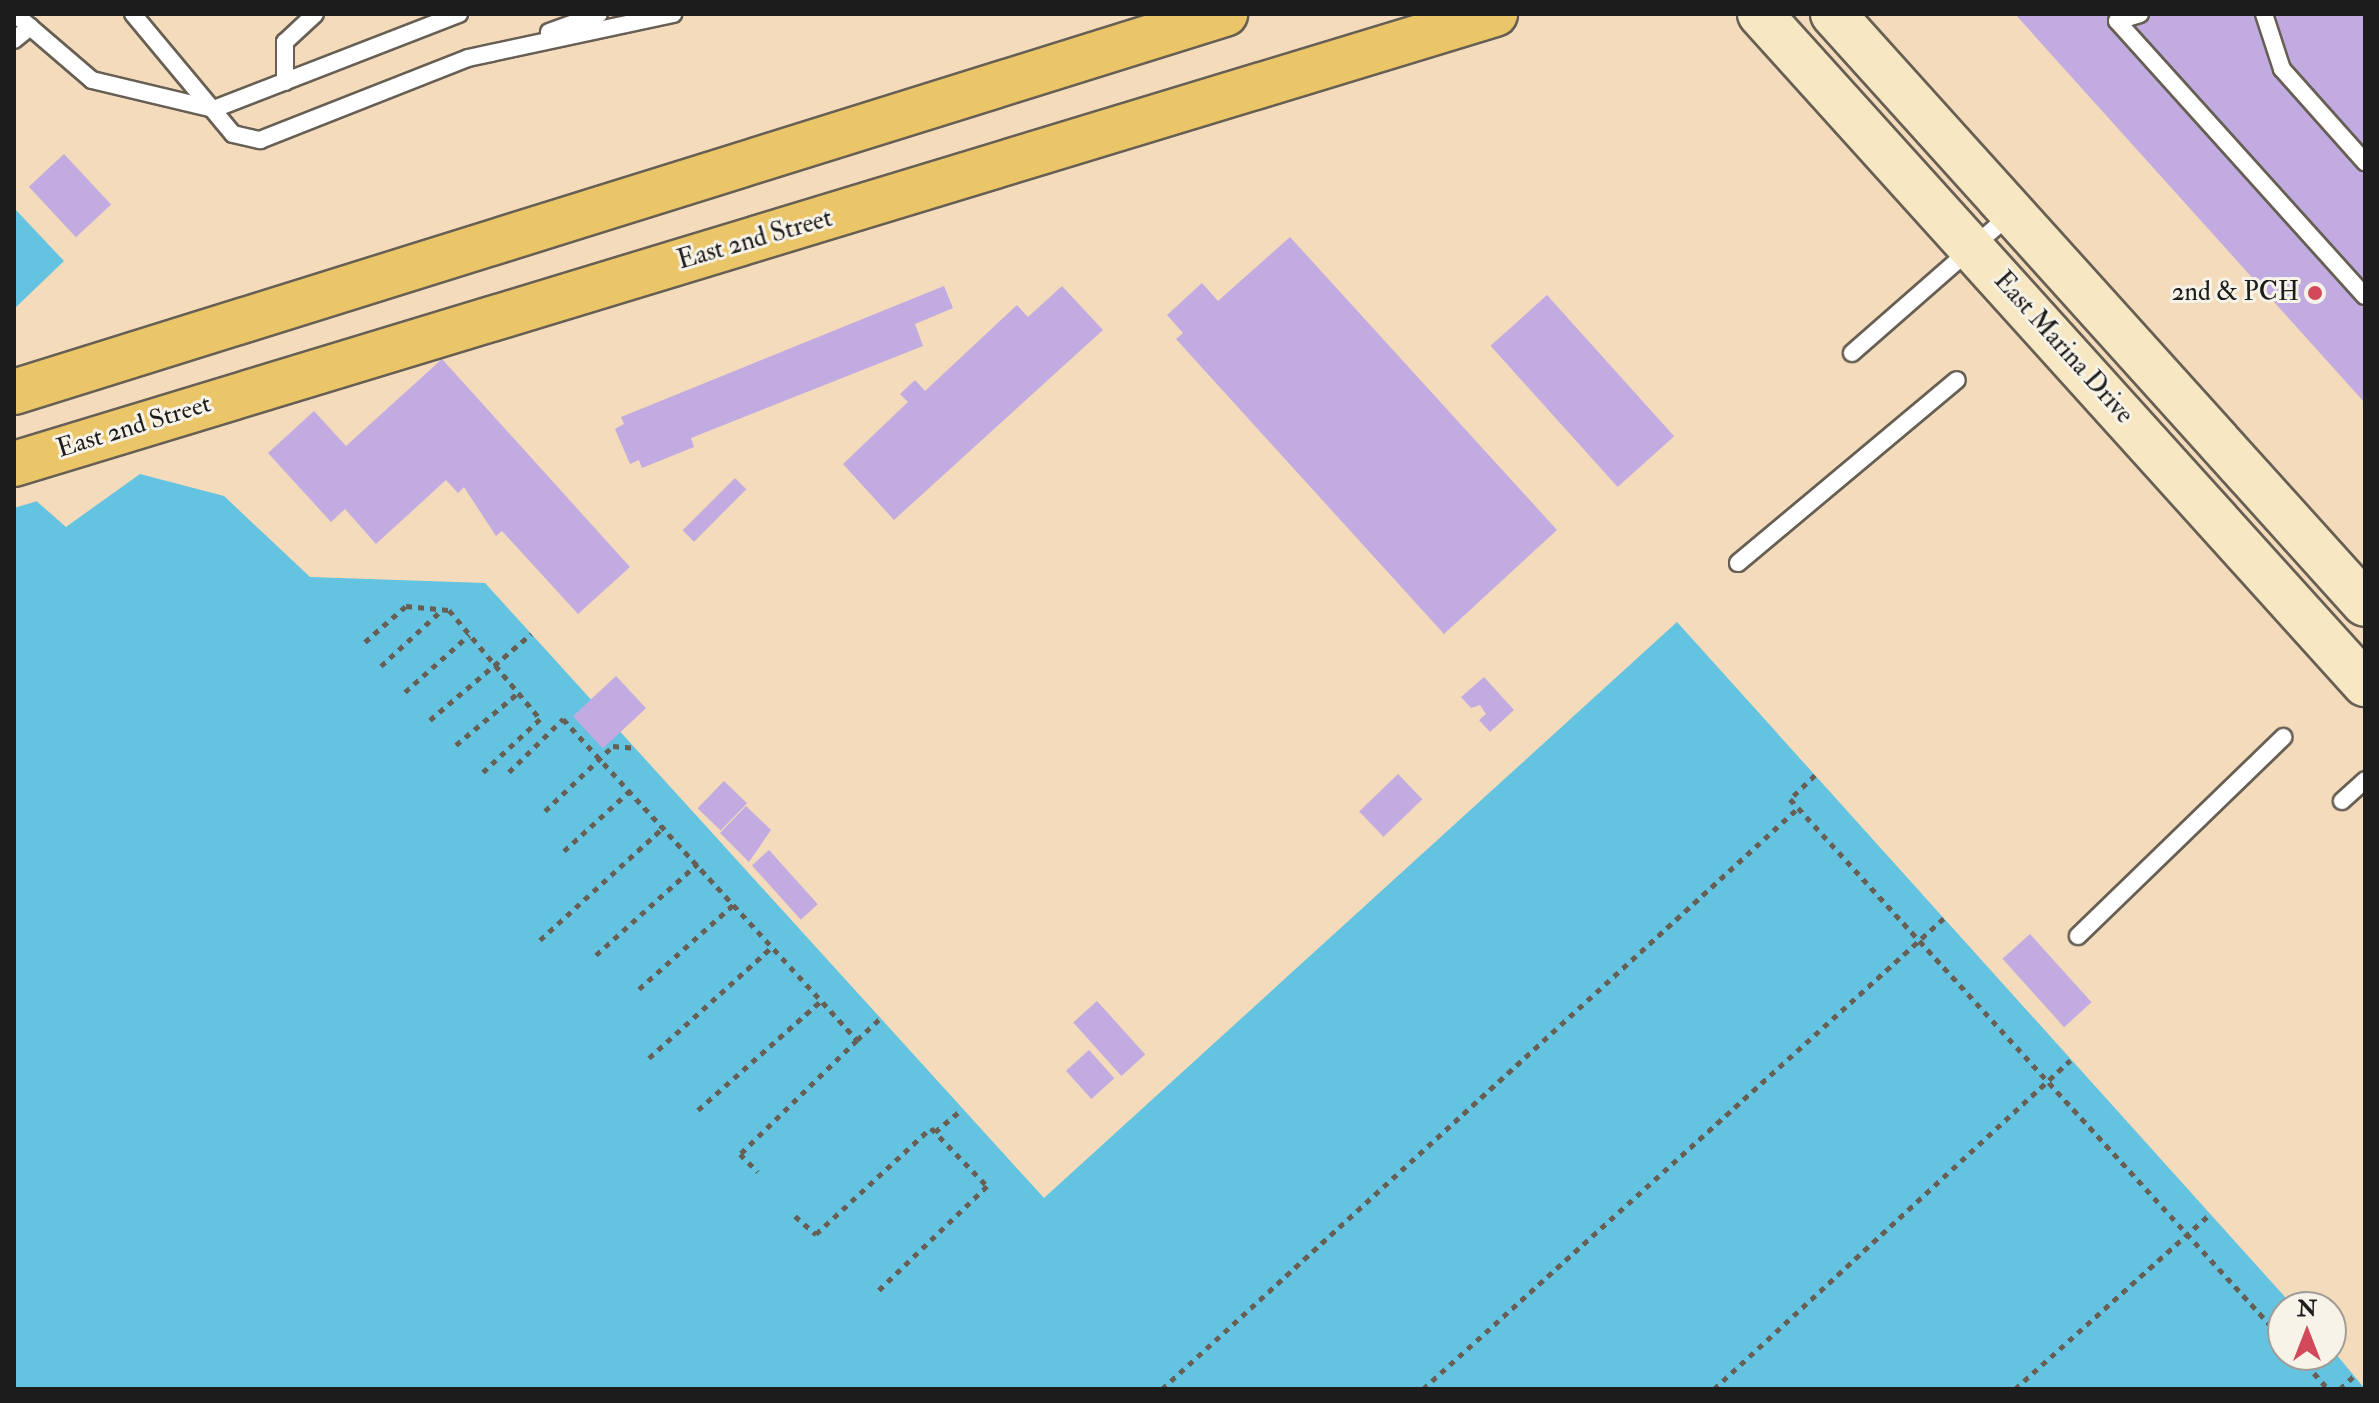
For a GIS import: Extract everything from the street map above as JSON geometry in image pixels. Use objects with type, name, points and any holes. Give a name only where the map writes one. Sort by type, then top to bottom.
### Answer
[{"type":"main road","points":[[14,392],[1225,14]]},
{"type":"main road","name":"East 2nd Street","points":[[14,464],[1495,14]]},
{"type":"main road","name":"East Marina Drive","points":[[1760,14],[2365,684]]},
{"type":"main road","name":"East Marina Drive","points":[[1833,14],[2365,604]]},
{"type":"lane","points":[[15,14],[92,80],[214,109],[459,14]]},
{"type":"lane","points":[[133,14],[233,134],[260,140],[405,78],[491,53],[599,14]]},
{"type":"lane","points":[[285,82],[285,42],[315,14]]},
{"type":"lane","points":[[491,53],[673,14]]},
{"type":"lane","points":[[2140,14],[2117,21],[2365,296]]},
{"type":"lane","points":[[2264,14],[2282,69],[2365,162]]},
{"type":"lane","points":[[14,40],[30,27]]},
{"type":"lane","points":[[1852,353],[2012,213]]},
{"type":"lane","points":[[1738,563],[1957,380]]},
{"type":"lane","points":[[2078,936],[2283,737]]},
{"type":"lane","points":[[2342,801],[2365,780]]},
{"type":"path","points":[[365,642],[406,606],[443,609],[469,635],[540,719],[482,773]]},
{"type":"path","points":[[381,666],[443,609]]},
{"type":"path","points":[[430,720],[531,634]]},
{"type":"path","points":[[405,692],[469,635]]},
{"type":"path","points":[[456,745],[518,693]]},
{"type":"path","points":[[509,772],[563,719],[603,757],[857,1040]]},
{"type":"path","points":[[545,811],[613,746],[634,748]]},
{"type":"path","points":[[1815,775],[1790,799],[2267,1322]]},
{"type":"path","points":[[564,851],[632,789]]},
{"type":"path","points":[[1162,1389],[1798,808]]},
{"type":"path","points":[[540,940],[665,826]]},
{"type":"path","points":[[596,955],[698,863]]},
{"type":"path","points":[[639,989],[734,904]]},
{"type":"path","points":[[1423,1389],[1944,918]]},
{"type":"path","points":[[649,1058],[773,946]]},
{"type":"path","points":[[698,1110],[822,1000]]},
{"type":"path","points":[[758,1172],[740,1154],[881,1018]]},
{"type":"path","points":[[1714,1389],[2071,1060]]},
{"type":"path","points":[[935,1132],[962,1109]]},
{"type":"path","points":[[795,1216],[816,1234],[931,1128],[987,1186],[877,1292]]},
{"type":"path","points":[[2015,1389],[2210,1214]]},
{"type":"path","points":[[2312,1371],[2328,1389]]},
{"type":"path","points":[[2340,1389],[2355,1375]]},
{"type":"water","points":[[14,208],[64,261],[14,309]]},
{"type":"water","points":[[14,457],[33,498],[66,527],[140,474],[224,496],[310,577],[485,583],[1044,1198],[1677,622],[2280,1291],[2267,1291],[2267,1371],[2347,1371],[2347,1367],[2365,1389],[14,1389]]},
{"type":"pier","points":[[14,453],[41,500],[14,508]]},
{"type":"building","name":"2nd & PCH","points":[[2015,14],[2365,14],[2365,403]]},
{"type":"building","points":[[64,154],[111,204],[76,237],[29,187]]},
{"type":"building","points":[[1290,237],[1557,530],[1444,634],[1176,339],[1183,333],[1167,315],[1202,283],[1218,301]]},
{"type":"building","points":[[944,286],[953,308],[915,324],[923,346],[691,438],[694,447],[642,468],[639,460],[630,464],[615,429],[624,424],[621,417]]},
{"type":"building","points":[[1062,286],[1103,330],[894,520],[843,464],[908,402],[900,394],[915,380],[925,391],[1017,305],[1028,317]]},
{"type":"building","points":[[1547,295],[1674,436],[1618,487],[1491,346]]},
{"type":"building","points":[[442,359],[630,567],[578,614],[502,531],[496,536],[464,487],[458,493],[446,480],[376,544],[345,509],[331,522],[268,453],[314,411],[346,446]]},
{"type":"building","points":[[735,478],[746,489],[694,542],[683,530]]},
{"type":"building","points":[[616,676],[646,708],[603,748],[573,716]]},
{"type":"building","points":[[1484,677],[1514,710],[1490,732],[1479,720],[1486,714],[1480,705],[1471,708],[1461,697]]},
{"type":"building","points":[[1398,774],[1422,799],[1383,837],[1359,812]]},
{"type":"building","points":[[724,781],[747,803],[721,831],[698,808]]},
{"type":"building","points":[[746,806],[771,830],[749,862],[720,833]]},
{"type":"building","points":[[769,850],[818,904],[801,920],[752,865]]},
{"type":"building","points":[[2030,934],[2092,1002],[2064,1027],[2003,959]]},
{"type":"building","points":[[1097,1001],[1145,1055],[1121,1076],[1073,1022]]},
{"type":"building","points":[[1089,1050],[1114,1078],[1091,1099],[1066,1071]]},
{"type":"place","name":"2nd & PCH","points":[[2315,293]]}]
